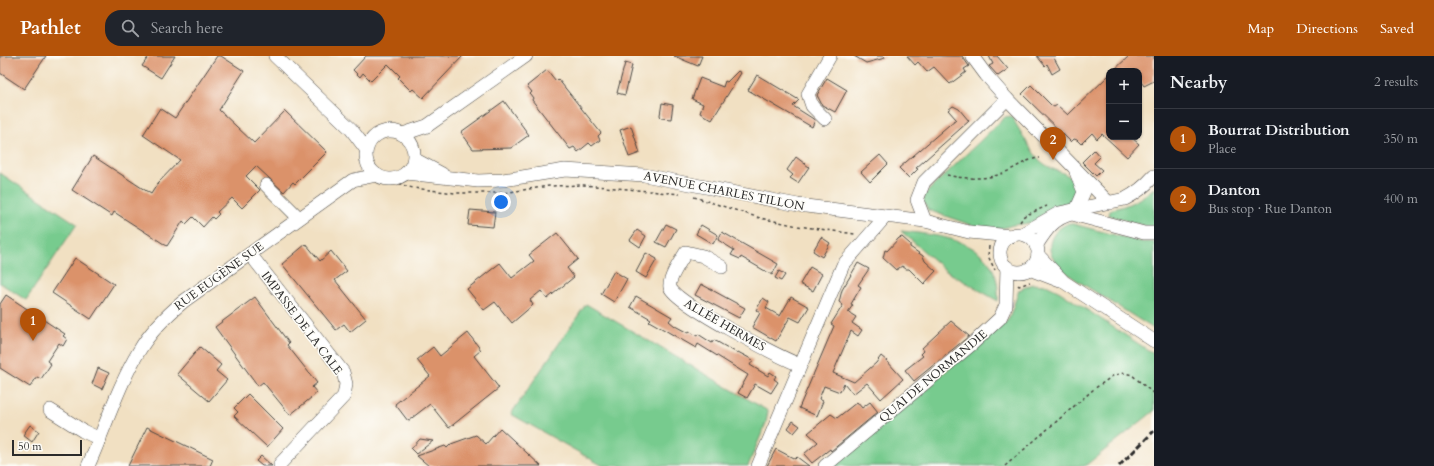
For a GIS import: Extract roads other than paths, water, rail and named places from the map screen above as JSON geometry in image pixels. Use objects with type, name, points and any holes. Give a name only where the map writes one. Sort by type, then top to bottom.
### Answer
[{"type":"street","points":[[276,56],[351,129],[366,154],[370,168],[377,175],[387,179],[400,176],[413,164],[414,154],[427,126]]},
{"type":"street","points":[[403,134],[427,126],[526,56]]},
{"type":"street","points":[[825,119],[812,106],[808,94],[830,56]]},
{"type":"street","points":[[972,56],[1007,99],[1109,203]]},
{"type":"street","points":[[925,221],[917,200],[922,186],[934,172],[1007,99]]},
{"type":"street","points":[[351,129],[376,135]]},
{"type":"street","points":[[366,154],[368,144],[376,135],[390,130],[403,134],[409,138],[414,154]]},
{"type":"street","name":"RUE EUGÈNE SUE","points":[[353,180],[366,154]]},
{"type":"street","name":"AVENUE CHARLES TILLON","points":[[414,154],[431,169],[453,178]]},
{"type":"street","points":[[1075,169],[1084,192],[1077,208]]},
{"type":"street","name":"AVENUE CHARLES TILLON","points":[[400,176],[453,178],[478,181],[503,180],[565,170],[644,175],[798,205],[925,221],[969,232],[1000,252]]},
{"type":"street","name":"RUE EUGÈNE SUE","points":[[88,466],[139,350],[167,315],[184,301],[353,180],[377,175]]},
{"type":"street","points":[[1154,176],[1144,187],[1133,195],[1109,203],[1077,208],[1054,215],[1019,229],[1003,242],[1000,252],[1002,260],[1007,267],[1017,272],[1025,270],[1064,282],[1154,341]]},
{"type":"street","points":[[266,185],[299,218]]},
{"type":"street","points":[[1007,285],[1033,265],[1037,250],[1050,225],[1063,216],[1072,214],[1137,232],[1154,233]]},
{"type":"street","points":[[758,466],[843,265],[885,217]]},
{"type":"street","points":[[1019,229],[1033,240],[1037,250],[1064,282]]},
{"type":"street","name":"AVENUE CHARLES TILLON","points":[[969,232],[1019,229]]},
{"type":"street","name":"ALLÉE HERMES","points":[[722,267],[703,256],[686,252],[669,282],[670,289],[678,298],[781,357],[800,366]]},
{"type":"street","name":"IMPASSE DE LA CALE","points":[[250,254],[343,372],[346,384],[344,396],[280,464],[280,466]]},
{"type":"street","name":"QUAI DE NORMANDIE","points":[[825,466],[987,331],[1003,313],[1006,305],[1007,267]]},
{"type":"street","points":[[50,410],[100,439]]},
{"type":"railway","points":[[1119,466],[1154,431]]},
{"type":"place","name":"Danton","points":[[1053,160]]},
{"type":"place","name":"Bourrat Distribution","points":[[33,341]]}]
